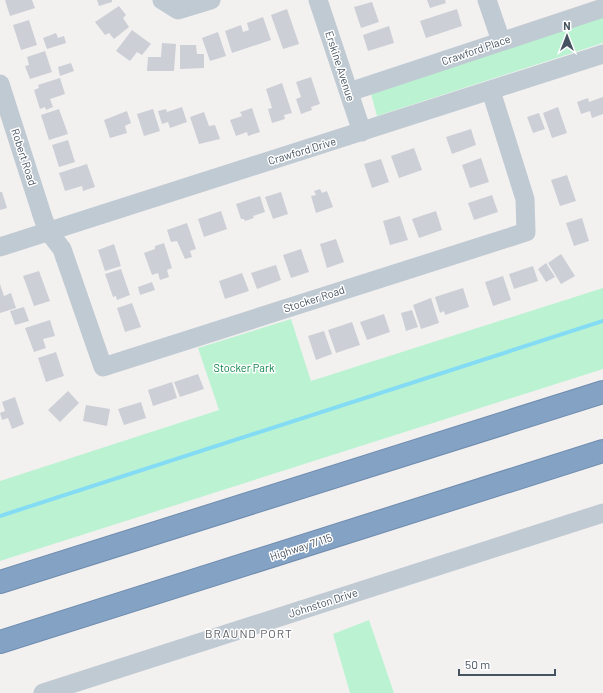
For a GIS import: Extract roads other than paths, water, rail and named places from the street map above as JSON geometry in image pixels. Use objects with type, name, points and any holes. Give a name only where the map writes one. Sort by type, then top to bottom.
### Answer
[{"type":"highway","points":[[0,582],[603,392]]},
{"type":"highway","name":"Highway 7/115","points":[[0,642],[603,451]]},
{"type":"street","points":[[162,0],[178,10],[211,0]]},
{"type":"street","name":"Erskine Avenue","points":[[318,0],[362,132]]},
{"type":"street","points":[[487,0],[501,41]]},
{"type":"street","name":"Crawford Place","points":[[349,92],[603,8]]},
{"type":"street","name":"Crawford Drive","points":[[0,247],[48,230],[362,132],[603,54]]},
{"type":"street","name":"Robert Road","points":[[0,84],[48,230]]},
{"type":"street","name":"Stocker Road","points":[[48,230],[62,249],[104,367],[526,232],[526,199],[491,91]]},
{"type":"street","name":"Johnston Drive","points":[[43,693],[603,513]]},
{"type":"waterway","points":[[0,516],[603,321]]},
{"type":"district","name":"BRAUND PORT","points":[[249,634]]},
{"type":"park label","name":"Stocker Park","points":[[244,368]]}]
